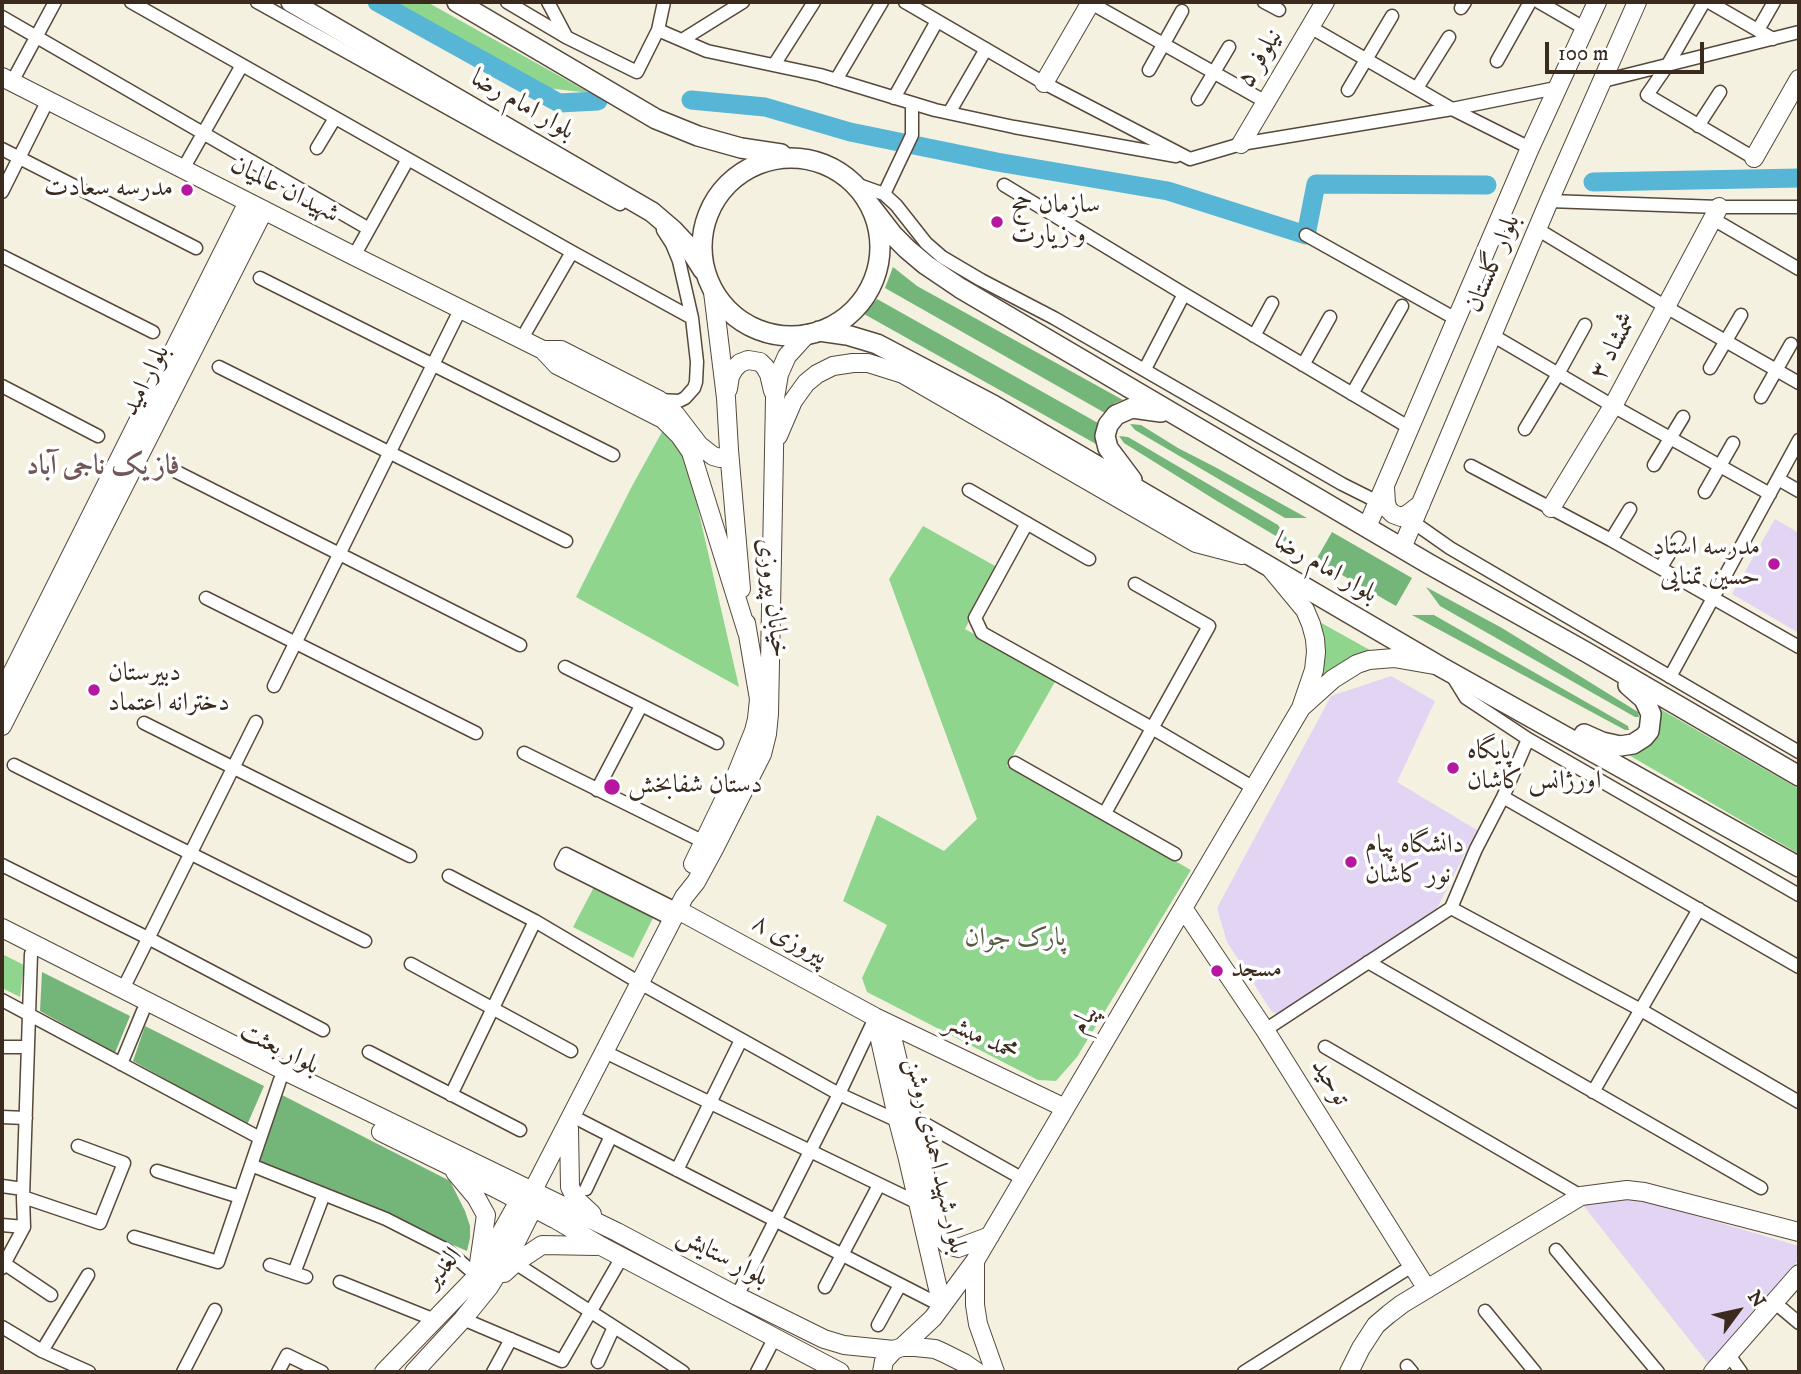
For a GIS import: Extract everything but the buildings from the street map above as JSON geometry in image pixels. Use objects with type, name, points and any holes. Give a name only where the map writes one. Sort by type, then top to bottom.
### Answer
[{"type":"main road","name":"بلوار امام رضا","points":[[291,2],[476,117],[652,212],[680,237],[710,285]]},
{"type":"main road","points":[[457,2],[656,119],[698,136],[741,148],[806,159],[839,172],[876,199],[893,235],[926,265],[960,288],[1402,548],[1799,776]]},
{"type":"main road","points":[[1044,83],[1090,2]]},
{"type":"main road","name":"نیلوفر ۵","points":[[1241,144],[1325,2]]},
{"type":"main road","name":"بلوار گلستان","points":[[1367,527],[1556,88],[1597,2]]},
{"type":"main road","name":"بلوار گلستان","points":[[1402,548],[1549,201],[1637,2]]},
{"type":"main road","points":[[1754,158],[1799,79]]},
{"type":"main road","name":"شهیدان عالمیان","points":[[7,80],[543,351]]},
{"type":"main road","points":[[806,159],[778,159],[751,167],[729,183],[712,205],[702,231],[702,259],[710,285],[731,314],[745,324],[761,332],[796,337],[830,328],[858,306],[869,291],[879,257],[876,199]]},
{"type":"main road","name":"بلوار امید","points":[[2,726],[43,628],[256,206]]},
{"type":"main road","name":"شمشاد ۳","points":[[1551,508],[1613,406],[1716,213]]},
{"type":"main road","name":"خیابان پیروزی","points":[[678,909],[687,880],[737,774],[754,731],[759,699],[739,569],[726,398],[710,285]]},
{"type":"main road","name":"بلوار امام رضا","points":[[813,332],[847,335],[877,344],[993,405],[1446,669],[1799,867]]},
{"type":"main road","name":"خیابان پیروزی","points":[[528,1200],[678,909],[714,849],[762,754],[769,714],[775,398],[779,374],[786,356],[813,332]]},
{"type":"main road","points":[[543,351],[561,350],[659,400],[676,415],[707,452],[720,458],[727,456],[729,450]]},
{"type":"main road","points":[[543,351],[556,365],[663,419],[680,436],[691,452],[747,632]]},
{"type":"main road","points":[[726,398],[734,369],[748,360],[760,362],[765,367],[775,398]]},
{"type":"main road","points":[[774,446],[793,401],[806,383],[817,374],[833,366],[853,363],[868,363],[903,374],[1196,542],[1262,563],[1305,610],[1311,624],[1316,652],[1314,670],[1301,708]]},
{"type":"main road","points":[[952,402],[993,405]]},
{"type":"main road","points":[[1140,490],[1108,448],[1105,436],[1108,425],[1116,415],[1132,408],[1176,416]]},
{"type":"main road","points":[[1382,495],[1388,509],[1402,517],[1421,503]]},
{"type":"main road","name":"بلوار امید","points":[[2,693],[43,628]]},
{"type":"main road","points":[[1502,700],[1611,745],[1633,744],[1649,731],[1651,719],[1648,706],[1644,699],[1586,652]]},
{"type":"main road","points":[[1301,708],[1333,679],[1369,660],[1394,658],[1446,669]]},
{"type":"main road","name":"پیام","points":[[881,1372],[884,1361],[933,1318],[975,1261],[1301,708]]},
{"type":"main road","name":"توحید","points":[[1183,908],[1265,1030],[1427,1289]]},
{"type":"main road","name":"پیروزی ۸","points":[[678,909],[882,1021]]},
{"type":"main road","name":"بلوار بعثت","points":[[2,928],[285,1071],[528,1200]]},
{"type":"main road","name":"بلوار بعثت","points":[[2,939],[451,1167],[528,1200]]},
{"type":"main road","name":"محمد مبشر","points":[[882,1021],[1065,1108]]},
{"type":"main road","name":"بلوار شهید احمدی روشن","points":[[882,1021],[913,1154],[940,1236],[958,1248],[990,1236]]},
{"type":"main road","points":[[571,1120],[570,1187],[586,1210],[617,1232]]},
{"type":"main road","name":"بلوار شهید احمدی روشن","points":[[913,1154],[918,1203],[942,1306]]},
{"type":"main road","points":[[451,1167],[465,1183],[485,1215],[483,1281]]},
{"type":"main road","points":[[1349,1372],[1376,1325],[1402,1304],[1581,1196],[1627,1190],[1644,1192],[1799,1232]]},
{"type":"main road","name":"بلوار ستایش","points":[[528,1200],[617,1232],[824,1339],[844,1345],[935,1349],[978,1372]]},
{"type":"main road","name":"بلوار ستایش","points":[[528,1200],[601,1246],[840,1372]]},
{"type":"main road","name":"الغدیر","points":[[416,1370],[463,1319],[528,1200]]},
{"type":"main road","points":[[483,1281],[542,1245],[601,1246]]},
{"type":"main road","points":[[975,1261],[978,1324],[995,1372]]},
{"type":"main road","points":[[685,1290],[694,1273]]},
{"type":"main road","points":[[1713,1372],[1799,1274]]},
{"type":"main road","name":"الغدیر","points":[[384,1372],[435,1320],[483,1281]]},
{"type":"main road","points":[[404,1353],[416,1370]]},
{"type":"street","points":[[7,80],[36,37],[55,2]]},
{"type":"street","points":[[131,2],[692,318]]},
{"type":"street","points":[[257,2],[476,117],[659,226],[667,234],[679,261],[692,318],[696,362],[696,382],[690,393],[679,401],[659,400]]},
{"type":"street","points":[[507,2],[566,37],[637,72],[658,30],[664,2]]},
{"type":"street","points":[[548,2],[566,37]]},
{"type":"street","points":[[682,40],[743,2]]},
{"type":"street","points":[[774,65],[814,2]]},
{"type":"street","points":[[836,80],[883,2]]},
{"type":"street","points":[[905,2],[1044,83],[1190,159]]},
{"type":"street","points":[[1090,2],[1266,102]]},
{"type":"street","points":[[1265,2],[1279,10]]},
{"type":"street","points":[[1497,61],[1530,2]]},
{"type":"street","points":[[1539,2],[1584,28]]},
{"type":"street","points":[[1754,158],[1647,95],[1706,2],[1773,40]]},
{"type":"street","points":[[1758,30],[1774,2]]},
{"type":"street","points":[[1149,70],[1182,11]]},
{"type":"street","points":[[1348,90],[1392,16]]},
{"type":"street","points":[[2,18],[369,229]]},
{"type":"street","points":[[894,98],[937,20]]},
{"type":"street","points":[[1310,27],[1452,108],[1530,148]]},
{"type":"street","points":[[658,30],[707,51],[836,80],[949,113],[1190,159],[1241,144],[1556,88]]},
{"type":"street","points":[[1603,81],[1799,32]]},
{"type":"street","points":[[1417,88],[1449,37]]},
{"type":"street","points":[[1198,99],[1229,47]]},
{"type":"street","points":[[949,113],[986,49]]},
{"type":"street","points":[[183,169],[242,65]]},
{"type":"street","points":[[1698,126],[1720,92]]},
{"type":"street","points":[[2,192],[48,100]]},
{"type":"street","points":[[912,103],[912,135],[896,169],[876,199],[896,205],[926,243],[942,257],[1144,369],[1342,484],[1382,495]]},
{"type":"street","points":[[317,148],[335,118]]},
{"type":"street","points":[[2,149],[196,248]]},
{"type":"street","points":[[354,256],[408,159]]},
{"type":"street","points":[[1004,185],[1410,428]]},
{"type":"street","points":[[1549,201],[1716,213],[1799,207]]},
{"type":"street","points":[[1716,213],[1799,269]]},
{"type":"street","points":[[1537,229],[1799,383]]},
{"type":"street","points":[[1306,235],[1456,319]]},
{"type":"street","points":[[520,340],[572,252]]},
{"type":"street","points":[[2,256],[153,332]]},
{"type":"street","points":[[260,278],[613,456]]},
{"type":"street","points":[[1144,369],[1184,294]]},
{"type":"street","points":[[1254,336],[1272,303]]},
{"type":"street","points":[[1352,394],[1402,306]]},
{"type":"street","points":[[274,686],[460,310]]},
{"type":"street","points":[[1710,368],[1741,315]]},
{"type":"street","points":[[1303,365],[1330,317]]},
{"type":"street","points":[[1045,339],[1054,318]]},
{"type":"street","points":[[1525,429],[1584,324]]},
{"type":"street","points":[[1493,335],[1770,494]]},
{"type":"street","points":[[1761,397],[1791,344]]},
{"type":"street","points":[[219,367],[566,541]]},
{"type":"street","points":[[2,386],[98,436]]},
{"type":"street","points":[[1654,466],[1683,417]]},
{"type":"street","points":[[1670,677],[1799,440]]},
{"type":"street","points":[[1705,492],[1733,443]]},
{"type":"street","points":[[1270,471],[1281,449]]},
{"type":"street","points":[[1471,466],[1661,567],[1799,647]]},
{"type":"street","points":[[167,467],[520,645]]},
{"type":"street","points":[[1778,479],[1799,491]]},
{"type":"street","points":[[969,490],[1089,559]]},
{"type":"street","points":[[1611,540],[1630,509]]},
{"type":"street","points":[[1027,523],[975,618],[982,633],[1254,788]]},
{"type":"street","points":[[1413,523],[1450,548],[1799,752]]},
{"type":"street","points":[[1661,567],[1679,538]]},
{"type":"street","points":[[1105,813],[1209,626],[1135,584]]},
{"type":"street","points":[[1503,605],[1512,584]]},
{"type":"street","points":[[206,598],[476,733]]},
{"type":"street","points":[[565,667],[717,743]]},
{"type":"street","points":[[1446,669],[1466,698],[1528,738],[1799,895]]},
{"type":"street","points":[[597,790],[641,705]]},
{"type":"street","points":[[123,989],[256,722]]},
{"type":"street","points":[[144,723],[410,856]]},
{"type":"street","points":[[1265,1030],[1451,908],[1528,738]]},
{"type":"street","points":[[524,753],[704,842]]},
{"type":"street","points":[[1015,763],[1175,854]]},
{"type":"street","points":[[14,765],[365,941]]},
{"type":"street","points":[[1503,797],[1799,967]]},
{"type":"street","points":[[563,859],[678,909]]},
{"type":"street","points":[[2,865],[323,1030]]},
{"type":"street","points":[[449,876],[535,920],[640,983],[839,1094],[904,1119],[1023,1179]]},
{"type":"street","points":[[1451,908],[1641,1010],[1799,1102]]},
{"type":"street","points":[[1593,1092],[1699,909]]},
{"type":"street","points":[[451,1095],[535,920]]},
{"type":"street","points":[[31,954],[24,1227],[3,1266],[51,1296]]},
{"type":"street","points":[[1368,962],[1761,1188]]},
{"type":"street","points":[[411,964],[571,1051]]},
{"type":"street","points":[[2,1000],[260,1138]]},
{"type":"street","points":[[121,1064],[143,1011]]},
{"type":"street","points":[[737,1296],[839,1094],[882,1021]]},
{"type":"street","points":[[677,1170],[741,1040]]},
{"type":"street","points":[[2,1047],[28,1047]]},
{"type":"street","points":[[1325,1047],[1581,1196]]},
{"type":"street","points":[[369,1052],[520,1130]]},
{"type":"street","points":[[605,1052],[918,1203]]},
{"type":"street","points":[[134,1237],[218,1262],[280,1080]]},
{"type":"street","points":[[2,1117],[26,1118]]},
{"type":"street","points":[[571,1120],[611,1136],[942,1306]]},
{"type":"street","points":[[586,1189],[611,1136]]},
{"type":"street","points":[[2,1186],[100,1223],[124,1163],[78,1146]]},
{"type":"street","points":[[251,1165],[386,1219],[447,1250],[483,1281]]},
{"type":"street","points":[[157,1171],[240,1197]]},
{"type":"street","points":[[825,1287],[879,1185]]},
{"type":"street","points":[[270,1265],[300,1275],[324,1194]]},
{"type":"street","points":[[2,1225],[24,1227]]},
{"type":"street","points":[[1556,1250],[1658,1372]]},
{"type":"street","points":[[463,1319],[562,1361],[622,1257]]},
{"type":"street","points":[[515,1263],[614,1326],[664,1366],[682,1372]]},
{"type":"street","points":[[1244,1372],[1412,1266]]},
{"type":"street","points":[[42,1351],[88,1275]]},
{"type":"street","points":[[340,1282],[435,1320]]},
{"type":"street","points":[[878,1325],[900,1285]]},
{"type":"street","points":[[1774,1302],[1799,1323]]},
{"type":"street","points":[[183,1372],[215,1310]]},
{"type":"street","points":[[1485,1311],[1535,1372]]},
{"type":"street","points":[[598,1362],[614,1326]]},
{"type":"street","points":[[2,1327],[42,1351],[89,1372]]},
{"type":"street","points":[[757,1372],[775,1337]]},
{"type":"street","points":[[493,1372],[511,1339]]},
{"type":"street","points":[[278,1372],[287,1355],[322,1372]]},
{"type":"street","points":[[1728,1355],[1741,1372]]},
{"type":"shaded area","name":"مدرسه استاد حسین تمنایی","points":[[1775,519],[1799,533],[1799,633],[1732,594]]},
{"type":"shaded area","name":"دانشگاه پیام نور کاشان","points":[[1391,676],[1435,701],[1397,782],[1477,830],[1434,914],[1281,1014],[1272,1012],[1227,942],[1217,908],[1331,696]]},
{"type":"shaded area","points":[[1628,1196],[1799,1246],[1799,1259],[1710,1366],[1583,1205]]},
{"type":"green space","points":[[395,2],[427,2],[590,93],[538,87]]},
{"type":"green space","points":[[893,267],[917,286],[1123,400],[1115,403],[1105,413],[885,288]]},
{"type":"green space","points":[[877,299],[1098,423],[1096,444],[864,314]]},
{"type":"green space","points":[[1130,424],[1141,425],[1307,518],[1285,518],[1135,430]]},
{"type":"green space","points":[[663,430],[684,448],[739,687],[576,597]]},
{"type":"green space","points":[[1119,436],[1128,437],[1278,525],[1291,545],[1124,443]]},
{"type":"green space","name":"پارک جوان","points":[[923,526],[997,567],[965,629],[1056,680],[1007,766],[1191,870],[1077,1057],[1056,1081],[1038,1080],[867,992],[862,978],[887,925],[843,901],[877,815],[944,851],[977,819],[889,579]]},
{"type":"green space","points":[[1332,532],[1412,578],[1396,606],[1316,560]]},
{"type":"green space","points":[[1426,587],[1502,628],[1638,712],[1639,717],[1440,606]]},
{"type":"green space","points":[[1412,615],[1434,615],[1628,726],[1629,730],[1625,730]]},
{"type":"green space","points":[[1316,620],[1377,654],[1323,681],[1316,679]]},
{"type":"green space","points":[[1655,706],[1799,789],[1799,854],[1627,754]]},
{"type":"green space","points":[[594,887],[653,918],[633,958],[573,927]]},
{"type":"green space","points":[[2,954],[24,965],[20,997],[2,988]]},
{"type":"green space","points":[[42,972],[130,1016],[115,1053],[40,1011]]},
{"type":"green space","points":[[145,1026],[264,1086],[247,1125],[133,1061]]},
{"type":"green space","points":[[282,1095],[450,1181],[470,1226],[467,1251],[260,1161]]},
{"type":"waterway","points":[[377,2],[559,103],[598,101]]},
{"type":"waterway","points":[[691,100],[765,107],[850,132],[997,162],[1168,191],[1306,235],[1316,184],[1487,185]]},
{"type":"waterway","points":[[1593,182],[1799,178]]},
{"type":"place","name":"مدرسه سعادت","points":[[187,190]]},
{"type":"place","name":"سازمان حج و زیارت","points":[[997,222]]},
{"type":"place","name":"مدرسه استاد حسین تمنایی","points":[[1774,564]]},
{"type":"place","name":"دبیرستان دخترانه اعتماد","points":[[94,690]]},
{"type":"place","name":"پایگاه اورژانس کاشان","points":[[1453,768]]},
{"type":"place","name":"دستان شفابخش","points":[[612,787]]},
{"type":"place","name":"دانشگاه پیام نور کاشان","points":[[1351,862]]},
{"type":"place","name":"مسجد","points":[[1217,971]]},
{"type":"district","name":"فاز یک ناجی آباد","points":[[103,468]]}]
